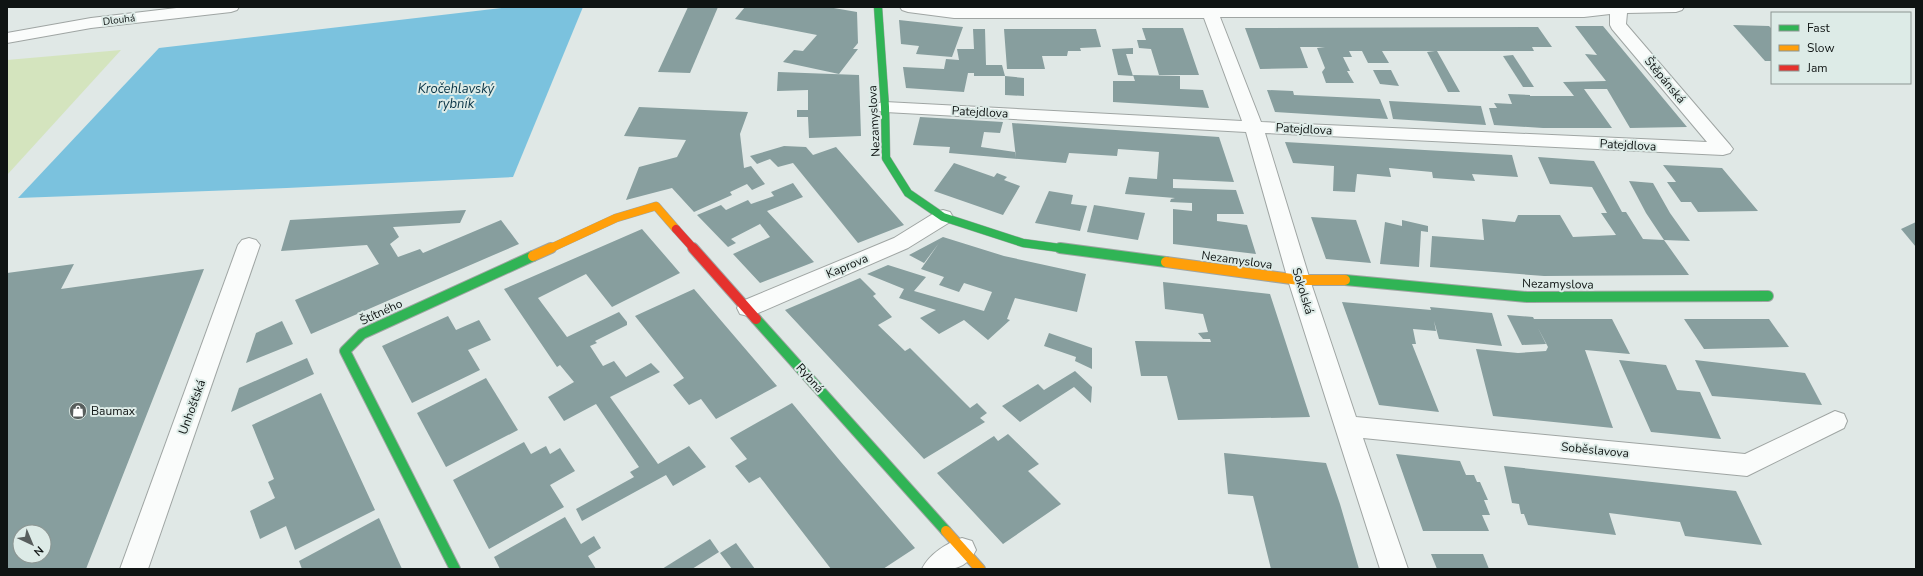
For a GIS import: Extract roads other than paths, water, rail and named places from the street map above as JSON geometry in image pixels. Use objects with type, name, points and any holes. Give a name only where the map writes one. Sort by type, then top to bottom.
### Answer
[{"type":"street","name":"Dlouhá","points":[[7,38],[37,31],[114,20],[231,7]]},
{"type":"street","name":"Nezamyslova","points":[[878,7],[885,107],[886,158],[908,193],[943,217],[1023,243],[1299,280],[1334,279],[1527,297],[1768,296]]},
{"type":"street","points":[[908,7],[954,10],[1210,14],[1576,12],[1619,8],[1676,7]]},
{"type":"street","name":"Štěpánská","points":[[1619,8],[1618,25],[1723,149]]},
{"type":"street","name":"Sokolská","points":[[1210,14],[1254,127],[1299,280],[1394,569]]},
{"type":"street","name":"Patejdlova","points":[[885,107],[1254,127],[1723,149]]},
{"type":"street","name":"Rybná","points":[[656,206],[971,560],[936,569]]},
{"type":"street","name":"Štítného","points":[[455,569],[345,351],[362,334],[616,218],[656,206]]},
{"type":"street","name":"Kaprova","points":[[748,308],[901,243],[943,217]]},
{"type":"street","name":"Unhošťská","points":[[134,569],[249,245]]},
{"type":"street","name":"Soběslavova","points":[[1346,426],[1747,465],[1834,421]]},
{"type":"water","name":"Kročehlavský rybník","points":[[510,7],[583,7],[513,177],[287,188],[18,198],[159,48]]},
{"type":"place","name":"Baumax","points":[[78,411]]}]
